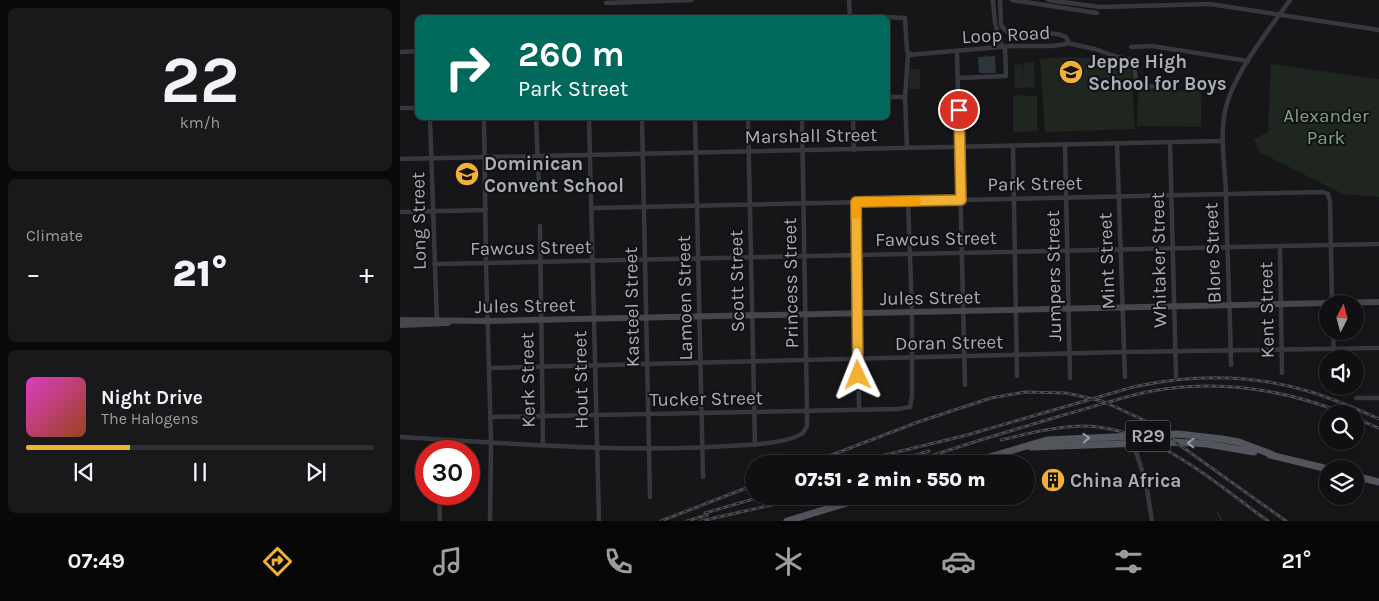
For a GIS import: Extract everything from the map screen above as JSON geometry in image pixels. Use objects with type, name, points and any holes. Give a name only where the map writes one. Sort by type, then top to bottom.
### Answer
[{"type":"main road","name":"Jules Street","points":[[1364,302],[1379,302]]},
{"type":"main road","name":"Jules Street","points":[[400,320],[452,322],[1319,303]]},
{"type":"main road","name":"Jules Street","points":[[400,325],[437,322]]},
{"type":"main road","name":"R29","points":[[995,455],[1021,447],[1159,439],[1207,444],[1273,455],[1319,467]]},
{"type":"main road","points":[[1364,478],[1379,482]]},
{"type":"main road","points":[[786,521],[840,505]]},
{"type":"street","points":[[606,3],[692,0]]},
{"type":"street","points":[[850,0],[850,15]]},
{"type":"street","points":[[958,78],[1006,76],[1004,47],[997,24],[994,0]]},
{"type":"street","points":[[997,24],[1000,0]]},
{"type":"street","points":[[1012,0],[1097,14]]},
{"type":"street","points":[[1048,0],[1094,7],[1204,3],[1379,30]]},
{"type":"street","name":"Blore Street","points":[[1231,365],[1226,248],[1226,194],[1222,141],[1224,117],[1228,99],[1248,60],[1290,0]]},
{"type":"street","points":[[890,17],[905,18],[907,51],[910,54],[906,60],[906,148]]},
{"type":"street","name":"Loop Road","points":[[910,54],[1004,47],[1052,46],[1067,43],[1066,37],[1056,33],[1042,33],[1026,37],[1013,34],[997,24]]},
{"type":"street","points":[[1067,43],[1133,60],[1137,87],[1164,86]]},
{"type":"street","points":[[1132,47],[1152,46],[1248,60]]},
{"type":"street","points":[[400,52],[415,51]]},
{"type":"street","points":[[957,52],[965,385]]},
{"type":"street","points":[[890,97],[905,96]]},
{"type":"street","points":[[400,108],[415,108]]},
{"type":"street","name":"Long Street","points":[[430,120],[437,322]]},
{"type":"street","points":[[484,120],[491,442],[490,521]]},
{"type":"street","points":[[536,120],[539,187]]},
{"type":"street","name":"Hout Street","points":[[589,120],[599,521]]},
{"type":"street","name":"Kasteel Street","points":[[642,120],[650,496]]},
{"type":"street","name":"Lamoen Street","points":[[695,120],[703,477]]},
{"type":"street","name":"Scott Street","points":[[748,120],[755,445]]},
{"type":"street","name":"Princess Street","points":[[755,445],[800,435],[804,432],[807,422],[802,120]]},
{"type":"street","points":[[853,120],[854,150]]},
{"type":"street","name":"Marshall Street","points":[[400,159],[1222,141]]},
{"type":"street","name":"Whitaker Street","points":[[1170,143],[1176,376]]},
{"type":"street","name":"Mint Street","points":[[1117,144],[1125,377]]},
{"type":"street","name":"Jumpers Street","points":[[1065,145],[1070,378]]},
{"type":"street","points":[[1013,146],[1017,376]]},
{"type":"street","name":"Park Street","points":[[592,208],[1322,192],[1328,194],[1331,245]]},
{"type":"street","points":[[908,201],[912,358]]},
{"type":"street","points":[[856,202],[859,409]]},
{"type":"street","points":[[400,212],[486,210]]},
{"type":"street","name":"Kerk Street","points":[[540,226],[543,444]]},
{"type":"street","name":"Fawcus Street","points":[[434,264],[1379,244]]},
{"type":"street","points":[[1331,245],[1332,295]]},
{"type":"street","name":"Kent Street","points":[[1280,247],[1282,373]]},
{"type":"street","points":[[1334,340],[1334,349]]},
{"type":"street","name":"Doran Street","points":[[489,368],[1124,352],[1379,348]]},
{"type":"street","name":"Tucker Street","points":[[490,417],[754,413],[906,408],[911,405],[912,358]]},
{"type":"street","points":[[1356,398],[1379,398]]},
{"type":"street","points":[[400,437],[650,449],[755,445]]},
{"type":"street","points":[[1132,440],[1146,483],[1151,521]]},
{"type":"street","points":[[439,505],[440,521]]},
{"type":"green space","points":[[1062,57],[1092,58],[1131,65],[1135,129],[1045,132],[1040,59]]},
{"type":"green space","points":[[1034,62],[1035,87],[1015,88],[1014,65],[1022,64],[1023,84],[1023,63]]},
{"type":"green space","name":"Alexander Park","points":[[1271,64],[1379,79],[1379,197],[1343,194],[1259,152],[1254,139],[1268,132]]},
{"type":"green space","points":[[909,69],[920,69],[920,89],[909,89]]},
{"type":"green space","points":[[1138,90],[1201,91],[1201,127],[1137,126]]},
{"type":"green space","points":[[1013,95],[1037,96],[1037,131],[1013,132]]},
{"type":"shaded area","points":[[995,56],[996,73],[979,73],[978,57]]},
{"type":"waterway","points":[[1217,512],[1222,521]]},
{"type":"railway","points":[[885,455],[967,435],[1133,387],[1200,378],[1245,379],[1289,386],[1328,398],[1379,419]]},
{"type":"railway","points":[[935,455],[1117,399],[1152,391],[1202,386],[1226,386],[1275,393],[1323,405]]},
{"type":"railway","points":[[832,455],[918,422],[991,398],[1025,392],[1066,393],[1102,401],[1146,421],[1286,521]]},
{"type":"railway","points":[[1364,422],[1379,428]]},
{"type":"railway","points":[[1001,440],[1050,429],[1080,426],[1106,428],[1132,435],[1180,458],[1268,521]]},
{"type":"railway","points":[[916,455],[929,451]]},
{"type":"railway","points":[[661,521],[745,488]]},
{"type":"railway","points":[[705,513],[745,501]]},
{"type":"railway","points":[[701,521],[771,505]]},
{"type":"railway","points":[[687,521],[707,515]]},
{"type":"slow traffic","points":[[856,215],[856,202],[917,201]]},
{"type":"place","name":"Jeppe High School for Boys","points":[[1071,72]]},
{"type":"place","name":"Dominican Convent School","points":[[467,174]]},
{"type":"place","name":"China Africa","points":[[1053,480]]},
{"type":"route","points":[[858,375],[856,202],[961,200],[959,110]]}]
